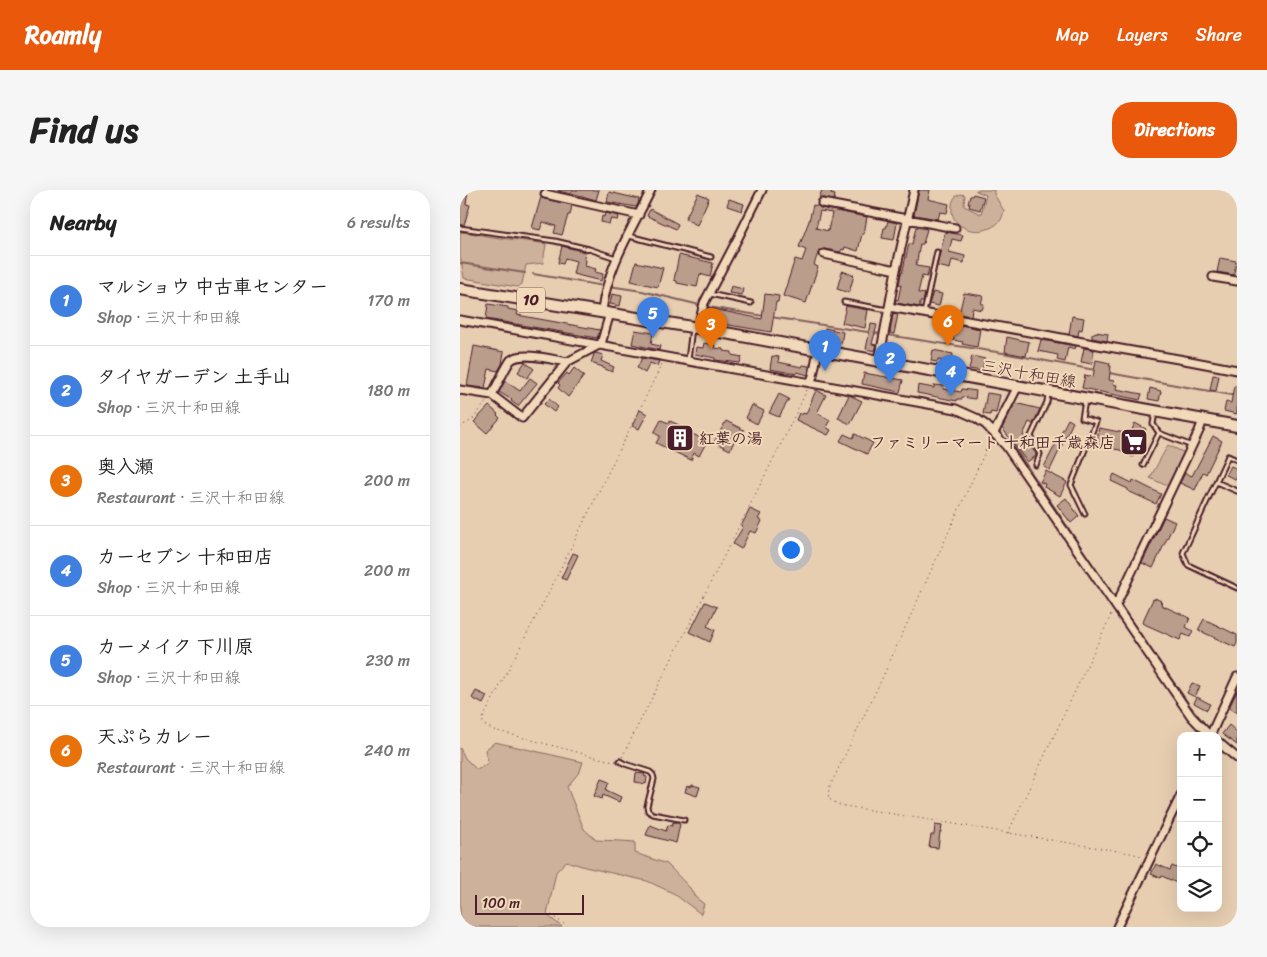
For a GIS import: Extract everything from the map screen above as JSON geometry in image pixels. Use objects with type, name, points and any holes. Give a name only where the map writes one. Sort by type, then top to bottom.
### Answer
[{"type":"main road","name":"三沢十和田線","points":[[460,289],[695,327],[1237,426]]},
{"type":"street","points":[[601,344],[606,312],[603,299],[609,277],[651,190]]},
{"type":"street","points":[[695,327],[704,303],[762,190]]},
{"type":"street","points":[[879,361],[896,270],[914,190]]},
{"type":"street","points":[[545,194],[639,215]]},
{"type":"street","points":[[822,203],[955,228]]},
{"type":"street","points":[[824,254],[896,270]]},
{"type":"street","points":[[1212,277],[1237,281]]},
{"type":"street","points":[[889,309],[924,313],[1237,370]]},
{"type":"street","points":[[460,320],[956,408],[986,425],[1006,446],[1192,716],[1210,736],[1237,677]]},
{"type":"street","points":[[460,390],[492,395],[522,418],[567,362],[601,344]]},
{"type":"street","points":[[810,383],[818,350]]},
{"type":"street","points":[[492,395],[511,360],[520,356],[567,362]]},
{"type":"street","points":[[994,433],[1018,386]]},
{"type":"street","points":[[1116,605],[1203,420]]},
{"type":"street","points":[[1222,745],[1237,758]]},
{"type":"street","points":[[1117,927],[1177,804]]},
{"type":"lane","points":[[460,228],[555,241],[617,259]]},
{"type":"lane","points":[[628,236],[711,257]]},
{"type":"lane","points":[[924,313],[936,252]]},
{"type":"lane","points":[[709,293],[751,303]]},
{"type":"lane","points":[[844,302],[889,309]]},
{"type":"lane","points":[[688,360],[695,327]]},
{"type":"lane","points":[[1036,466],[1040,454],[1031,436],[1047,402],[1049,391]]},
{"type":"lane","points":[[1085,398],[1082,418],[1096,422],[1071,485],[1085,514]]},
{"type":"lane","points":[[1156,411],[1153,424],[1159,433],[1192,446]]},
{"type":"lane","points":[[1143,465],[1159,433]]},
{"type":"lane","points":[[1237,460],[1228,456],[1183,553],[1188,565],[1237,588]]},
{"type":"lane","points":[[1216,482],[1237,491]]},
{"type":"lane","points":[[620,761],[650,772],[653,775],[654,779],[647,806],[648,811],[653,814],[684,820]]},
{"type":"path","points":[[665,356],[551,588],[482,720],[484,725],[494,730],[620,761],[810,383]]},
{"type":"path","points":[[460,427],[472,420],[492,395]]},
{"type":"path","points":[[994,433],[880,683],[830,786],[829,799],[839,805],[1151,858]]},
{"type":"path","points":[[1008,834],[1116,605]]},
{"type":"path","points":[[551,915],[568,927]]},
{"type":"shaded area","points":[[976,190],[994,190],[994,194],[1004,211],[1002,218],[995,225],[977,231],[959,225],[952,212],[952,203],[960,194],[965,195],[964,206],[981,214],[986,195]]},
{"type":"shaded area","points":[[460,232],[546,244],[543,263],[526,265],[522,284],[517,287],[464,278],[460,259]]},
{"type":"shaded area","points":[[1168,445],[1185,453],[1169,485],[1165,485],[1150,478]]},
{"type":"shaded area","points":[[495,742],[583,762],[580,771],[567,787],[584,829],[596,840],[635,842],[635,853],[667,864],[690,888],[695,897],[704,904],[701,914],[673,893],[647,881],[566,861],[556,872],[547,915],[562,927],[463,927],[460,922],[460,748],[465,758],[477,770],[488,763],[485,750]]},
{"type":"building","points":[[460,190],[468,190],[466,204],[470,205],[464,225],[460,225]]},
{"type":"building","points":[[558,190],[599,190],[596,200]]},
{"type":"building","points":[[822,190],[832,190],[831,194],[835,195],[834,200],[819,198]]},
{"type":"building","points":[[919,190],[930,190],[928,199],[949,204],[947,213],[940,212],[938,219],[914,215]]},
{"type":"building","points":[[609,192],[639,199],[638,204],[636,207],[607,202]]},
{"type":"building","points":[[698,193],[709,198],[697,225],[685,219]]},
{"type":"building","points":[[973,194],[984,197],[980,210],[969,207],[970,196]]},
{"type":"building","points":[[541,197],[572,205],[562,235],[554,233],[556,226],[543,222],[540,230],[532,228]]},
{"type":"building","points":[[729,199],[744,204],[742,211],[727,206]]},
{"type":"building","points":[[813,205],[867,217],[858,251],[845,247],[840,252],[825,249],[819,250],[814,265],[818,267],[806,303],[783,296],[795,259],[802,261],[806,250],[799,247]],"holes":[[[820,211],[832,213],[828,231],[816,228]]]},
{"type":"building","points":[[650,209],[678,224],[676,229],[647,216]]},
{"type":"building","points":[[605,213],[619,216],[618,220],[611,219],[609,224],[601,222],[602,216],[604,217]]},
{"type":"building","points":[[888,221],[897,223],[894,240],[882,238]]},
{"type":"building","points":[[916,227],[927,229],[923,244],[920,244],[916,266],[929,268],[927,277],[922,276],[918,293],[925,294],[923,302],[920,302],[920,307],[895,303],[896,299],[898,300],[901,273],[909,244],[912,244]]},
{"type":"building","points":[[945,232],[963,235],[961,241],[952,239],[949,252],[965,256],[964,263],[952,260],[950,269],[937,266]]},
{"type":"building","points":[[562,246],[585,252],[585,266],[596,269],[595,272],[603,274],[601,281],[573,274],[576,261],[565,258],[563,264],[558,263]]},
{"type":"building","points":[[679,255],[713,263],[710,277],[700,274],[697,287],[677,283],[674,280]]},
{"type":"building","points":[[1220,258],[1236,261],[1234,275],[1217,272]]},
{"type":"building","points":[[636,262],[663,268],[658,287],[631,281]]},
{"type":"building","points":[[842,271],[854,275],[849,293],[837,289]]},
{"type":"building","points":[[731,286],[743,289],[742,295],[729,293]]},
{"type":"building","points":[[933,292],[942,294],[939,306],[929,304]]},
{"type":"building","points":[[964,293],[983,296],[981,304],[984,304],[982,310],[972,308],[971,316],[958,314]]},
{"type":"building","points":[[612,294],[622,296],[620,306],[610,304]]},
{"type":"building","points":[[765,294],[779,296],[778,302],[776,302],[771,332],[723,324],[706,318],[708,308],[762,319]]},
{"type":"building","points":[[488,304],[508,307],[508,309],[518,311],[517,315],[600,330],[597,338],[486,319]]},
{"type":"building","points":[[846,306],[868,310],[865,328],[842,323]]},
{"type":"building","points":[[893,313],[898,314],[894,334],[890,333]]},
{"type":"building","points":[[1072,316],[1084,318],[1082,330],[1079,329],[1078,336],[1069,334]]},
{"type":"building","points":[[871,324],[877,325],[872,344],[877,345],[875,351],[866,349]]},
{"type":"building","points":[[956,324],[980,329],[977,347],[953,340]]},
{"type":"building","points":[[825,328],[843,332],[841,344],[831,344],[832,342],[822,339]]},
{"type":"building","points":[[635,330],[653,333],[651,344],[660,346],[659,350],[632,344]]},
{"type":"building","points":[[1096,332],[1108,334],[1107,341],[1092,338],[1092,334]]},
{"type":"building","points":[[1007,337],[1029,342],[1026,356],[1005,352]]},
{"type":"building","points":[[1041,340],[1076,346],[1075,349],[1068,347],[1065,362],[1057,360],[1058,355],[1038,351]]},
{"type":"building","points":[[704,343],[715,345],[714,348],[723,349],[723,351],[732,352],[732,355],[742,357],[740,363],[715,360],[715,358],[695,354],[696,347],[703,348]]},
{"type":"building","points":[[474,346],[504,352],[502,364],[498,371],[489,369],[485,388],[467,386]]},
{"type":"building","points":[[1084,348],[1094,350],[1092,364],[1081,362]]},
{"type":"building","points":[[933,350],[953,354],[952,362],[931,361]]},
{"type":"building","points":[[596,353],[603,355],[601,361],[614,367],[612,372],[591,363]]},
{"type":"building","points":[[772,356],[779,357],[778,362],[802,367],[803,365],[809,366],[808,375],[770,369]]},
{"type":"building","points":[[972,356],[985,359],[982,371],[969,369]]},
{"type":"building","points":[[642,358],[659,361],[657,366],[650,363],[645,373],[637,368]]},
{"type":"building","points":[[1096,360],[1110,363],[1109,380],[1114,381],[1113,384],[1117,385],[1116,389],[1142,394],[1140,400],[1082,388],[1085,375],[1093,377]]},
{"type":"building","points":[[525,362],[534,369],[527,378],[518,372]]},
{"type":"building","points":[[574,368],[584,376],[568,397],[558,388],[560,385],[558,383],[567,373],[569,375]]},
{"type":"building","points":[[864,373],[903,380],[900,392],[862,384]]},
{"type":"building","points":[[1213,375],[1219,376],[1216,391],[1210,390]]},
{"type":"building","points":[[530,378],[537,383],[518,406],[499,392],[505,381],[520,391]]},
{"type":"building","points":[[918,385],[934,388],[934,385],[944,386],[943,389],[961,392],[962,389],[976,391],[975,399],[962,397],[962,399],[957,399],[957,401],[917,393]]},
{"type":"building","points":[[1234,386],[1237,386],[1237,414],[1224,411],[1226,402],[1231,403]]},
{"type":"building","points":[[1150,388],[1161,391],[1159,401],[1148,399]]},
{"type":"building","points":[[816,390],[826,395],[817,413],[830,420],[826,427],[831,430],[828,435],[796,420],[799,413],[802,415],[803,413],[806,414]]},
{"type":"building","points":[[987,393],[1000,395],[996,413],[991,412],[990,415],[983,414]]},
{"type":"building","points":[[779,394],[789,399],[779,417],[769,413]]},
{"type":"building","points":[[849,395],[862,401],[850,424],[838,418]]},
{"type":"building","points":[[549,399],[558,407],[554,412],[544,404]]},
{"type":"building","points":[[1015,403],[1040,409],[1033,424],[1029,422],[1023,435],[1036,454],[1027,462],[1002,428]]},
{"type":"building","points":[[752,405],[764,411],[757,424],[746,418]]},
{"type":"building","points":[[489,406],[500,418],[487,433],[474,422]]},
{"type":"building","points":[[640,410],[647,414],[639,429],[632,426]]},
{"type":"building","points":[[1068,419],[1073,422],[1050,470],[1044,467]]},
{"type":"building","name":"紅葉の湯","points":[[661,420],[669,423],[670,421],[681,426],[680,428],[707,441],[699,456],[694,453],[691,460],[656,443],[660,436],[654,433]]},
{"type":"building","points":[[726,421],[744,430],[740,438],[736,437],[730,450],[714,442]]},
{"type":"building","points":[[1135,423],[1146,429],[1133,457],[1120,450],[1101,447],[1101,445],[1096,444],[1099,428],[1130,434]]},
{"type":"building","points":[[844,434],[853,438],[855,434],[873,443],[867,454],[840,441]]},
{"type":"building","points":[[1213,436],[1222,441],[1206,474],[1203,472],[1195,490],[1180,483],[1185,473],[1192,476]]},
{"type":"building","points":[[1231,466],[1237,469],[1237,480],[1226,475]]},
{"type":"building","points":[[1046,471],[1067,482],[1060,496],[1044,487],[1045,484],[1040,482]]},
{"type":"building","points":[[1114,474],[1132,483],[1133,480],[1161,494],[1156,504],[1111,481]]},
{"type":"building","points":[[1066,498],[1079,516],[1071,523],[1057,505]]},
{"type":"building","points":[[750,509],[761,514],[758,519],[762,521],[756,533],[750,531],[741,549],[733,544],[743,527],[741,526]]},
{"type":"building","points":[[1164,517],[1175,522],[1153,568],[1142,563]]},
{"type":"building","points":[[573,553],[578,555],[566,580],[561,578]]},
{"type":"building","points":[[1155,598],[1161,601],[1161,605],[1190,618],[1186,627],[1193,631],[1190,637],[1183,634],[1180,640],[1142,623]]},
{"type":"building","points":[[705,602],[717,607],[707,626],[715,630],[710,642],[689,632]]},
{"type":"building","points":[[1204,619],[1237,635],[1235,647],[1198,630]]},
{"type":"building","points":[[1192,683],[1200,686],[1195,697],[1187,693]]},
{"type":"building","points":[[476,691],[487,696],[483,704],[472,698]]},
{"type":"building","points":[[1237,691],[1237,712],[1229,708]]},
{"type":"building","points":[[1197,697],[1210,704],[1207,710],[1194,703]]},
{"type":"building","points":[[1229,725],[1237,732],[1237,745],[1222,734]]},
{"type":"building","points":[[636,773],[645,774],[644,776],[647,777],[646,784],[635,782]]},
{"type":"building","points":[[601,779],[609,782],[606,790],[621,797],[619,802],[603,795],[602,799],[594,796]]},
{"type":"building","points":[[692,785],[700,787],[697,796],[685,792],[687,786],[691,787]]},
{"type":"building","points":[[673,822],[680,824],[676,843],[646,835],[650,825],[666,831],[668,825],[672,826]]},
{"type":"building","points":[[935,825],[942,826],[938,848],[929,847],[931,835],[934,835]]},
{"type":"building","points":[[1156,864],[1170,870],[1172,866],[1177,868],[1177,883],[1162,876],[1161,878],[1151,874]]},
{"type":"waterway","points":[[460,263],[525,273]]},
{"type":"waterway","points":[[533,274],[604,286]]},
{"type":"waterway","points":[[609,286],[642,291],[708,307],[764,316]]},
{"type":"waterway","points":[[771,317],[1003,353],[1095,370]]},
{"type":"waterway","points":[[1109,373],[1237,396]]},
{"type":"waterway","points":[[1011,442],[1114,597]]},
{"type":"waterway","points":[[1121,606],[1190,706],[1208,728]]},
{"type":"waterway","points":[[1222,740],[1237,753]]},
{"type":"place","name":"カーメイク 下川原","points":[[653,338]]},
{"type":"place","name":"天ぷらカレー","points":[[948,346]]},
{"type":"place","name":"奥入瀬","points":[[711,349]]},
{"type":"place","name":"マルショウ 中古車センター","points":[[825,371]]},
{"type":"place","name":"タイヤガーデン 土手山","points":[[890,383]]},
{"type":"place","name":"カーセブン 十和田店","points":[[951,396]]},
{"type":"place","name":"紅葉の湯","points":[[680,438]]},
{"type":"place","name":"ファミリーマート 十和田千歳森店","points":[[1134,442]]}]
